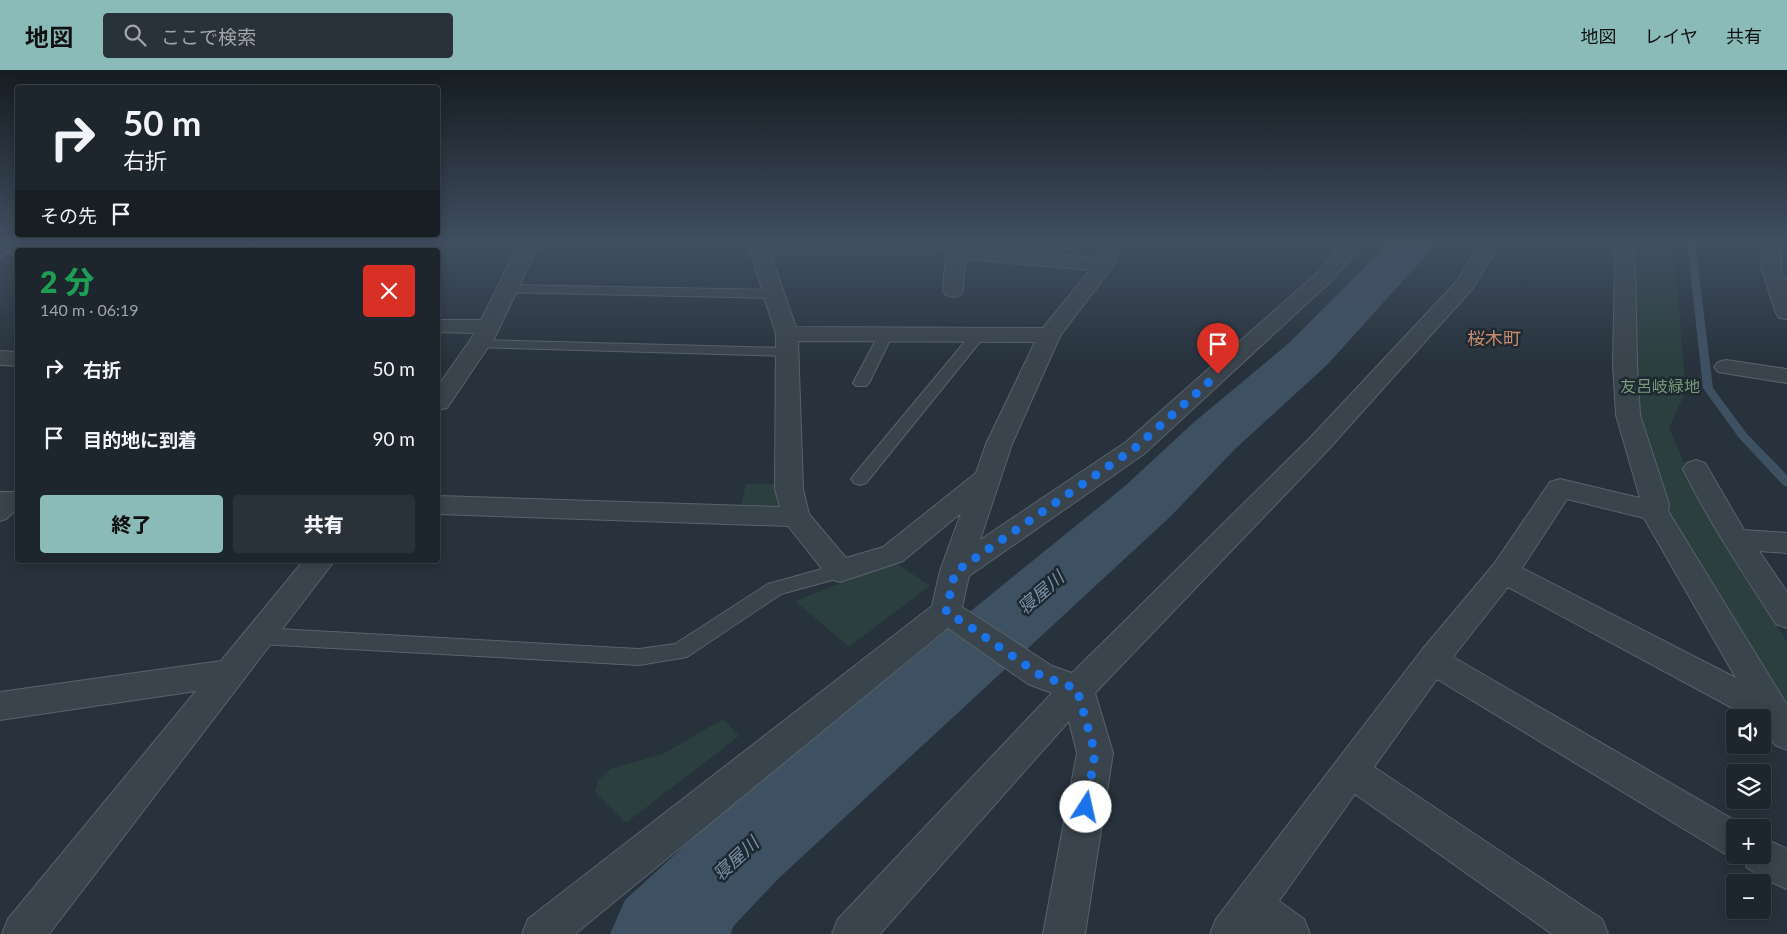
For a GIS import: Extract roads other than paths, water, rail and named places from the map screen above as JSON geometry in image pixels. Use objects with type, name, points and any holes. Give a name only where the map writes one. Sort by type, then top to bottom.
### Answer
[{"type":"street","points":[[440,400],[484,335],[510,282]]},
{"type":"street","points":[[770,282],[787,343],[789,489],[796,517],[840,571],[893,554],[988,477]]},
{"type":"street","points":[[953,291],[954,282]]},
{"type":"street","points":[[956,618],[955,572],[999,444],[1049,335],[1090,282]]},
{"type":"street","points":[[955,572],[1135,448],[1318,282]]},
{"type":"street","points":[[853,934],[1077,689],[1318,445],[1467,282]]},
{"type":"street","points":[[1625,282],[1625,364],[1628,415],[1655,504],[1654,511],[1782,721]]},
{"type":"street","points":[[1782,282],[1787,313]]},
{"type":"street","points":[[440,326],[484,335]]},
{"type":"street","points":[[787,343],[886,334],[1049,335]]},
{"type":"street","points":[[0,358],[15,359]]},
{"type":"street","points":[[1726,367],[1787,376]]},
{"type":"street","points":[[1696,469],[1708,495],[1735,539],[1787,616]]},
{"type":"street","points":[[1289,934],[1242,919],[1432,660],[1504,572],[1560,488],[1654,511]]},
{"type":"street","points":[[440,505],[796,517]]},
{"type":"street","points":[[1735,539],[1787,543]]},
{"type":"street","points":[[23,934],[318,563]]},
{"type":"street","points":[[1504,572],[1782,721]]},
{"type":"street","points":[[956,618],[1040,675],[1077,689]]},
{"type":"street","points":[[543,934],[956,618]]},
{"type":"street","points":[[1432,660],[1726,835]]},
{"type":"street","points":[[0,706],[229,673]]},
{"type":"street","points":[[1064,934],[1095,753],[1077,689]]},
{"type":"street","points":[[1350,770],[1587,934]]},
{"type":"street","points":[[1771,861],[1787,870]]},
{"type":"lane","points":[[507,289],[774,294]]},
{"type":"lane","points":[[860,383],[886,334]]},
{"type":"lane","points":[[484,335],[787,343]]},
{"type":"lane","points":[[860,479],[978,335]]},
{"type":"lane","points":[[259,636],[639,657],[680,651],[775,589],[840,571]]},
{"type":"waterway","name":"寝屋川","points":[[659,934],[747,848],[1148,501],[1214,436],[1308,354],[1376,282]]},
{"type":"waterway","points":[[1696,282],[1708,388],[1743,436],[1787,482]]},
{"type":"waterway","points":[[723,934],[747,848]]},
{"type":"district","name":"桜木町","points":[[1494,339]]},
{"type":"park label","name":"友呂岐緑地","points":[[1660,386]]}]
